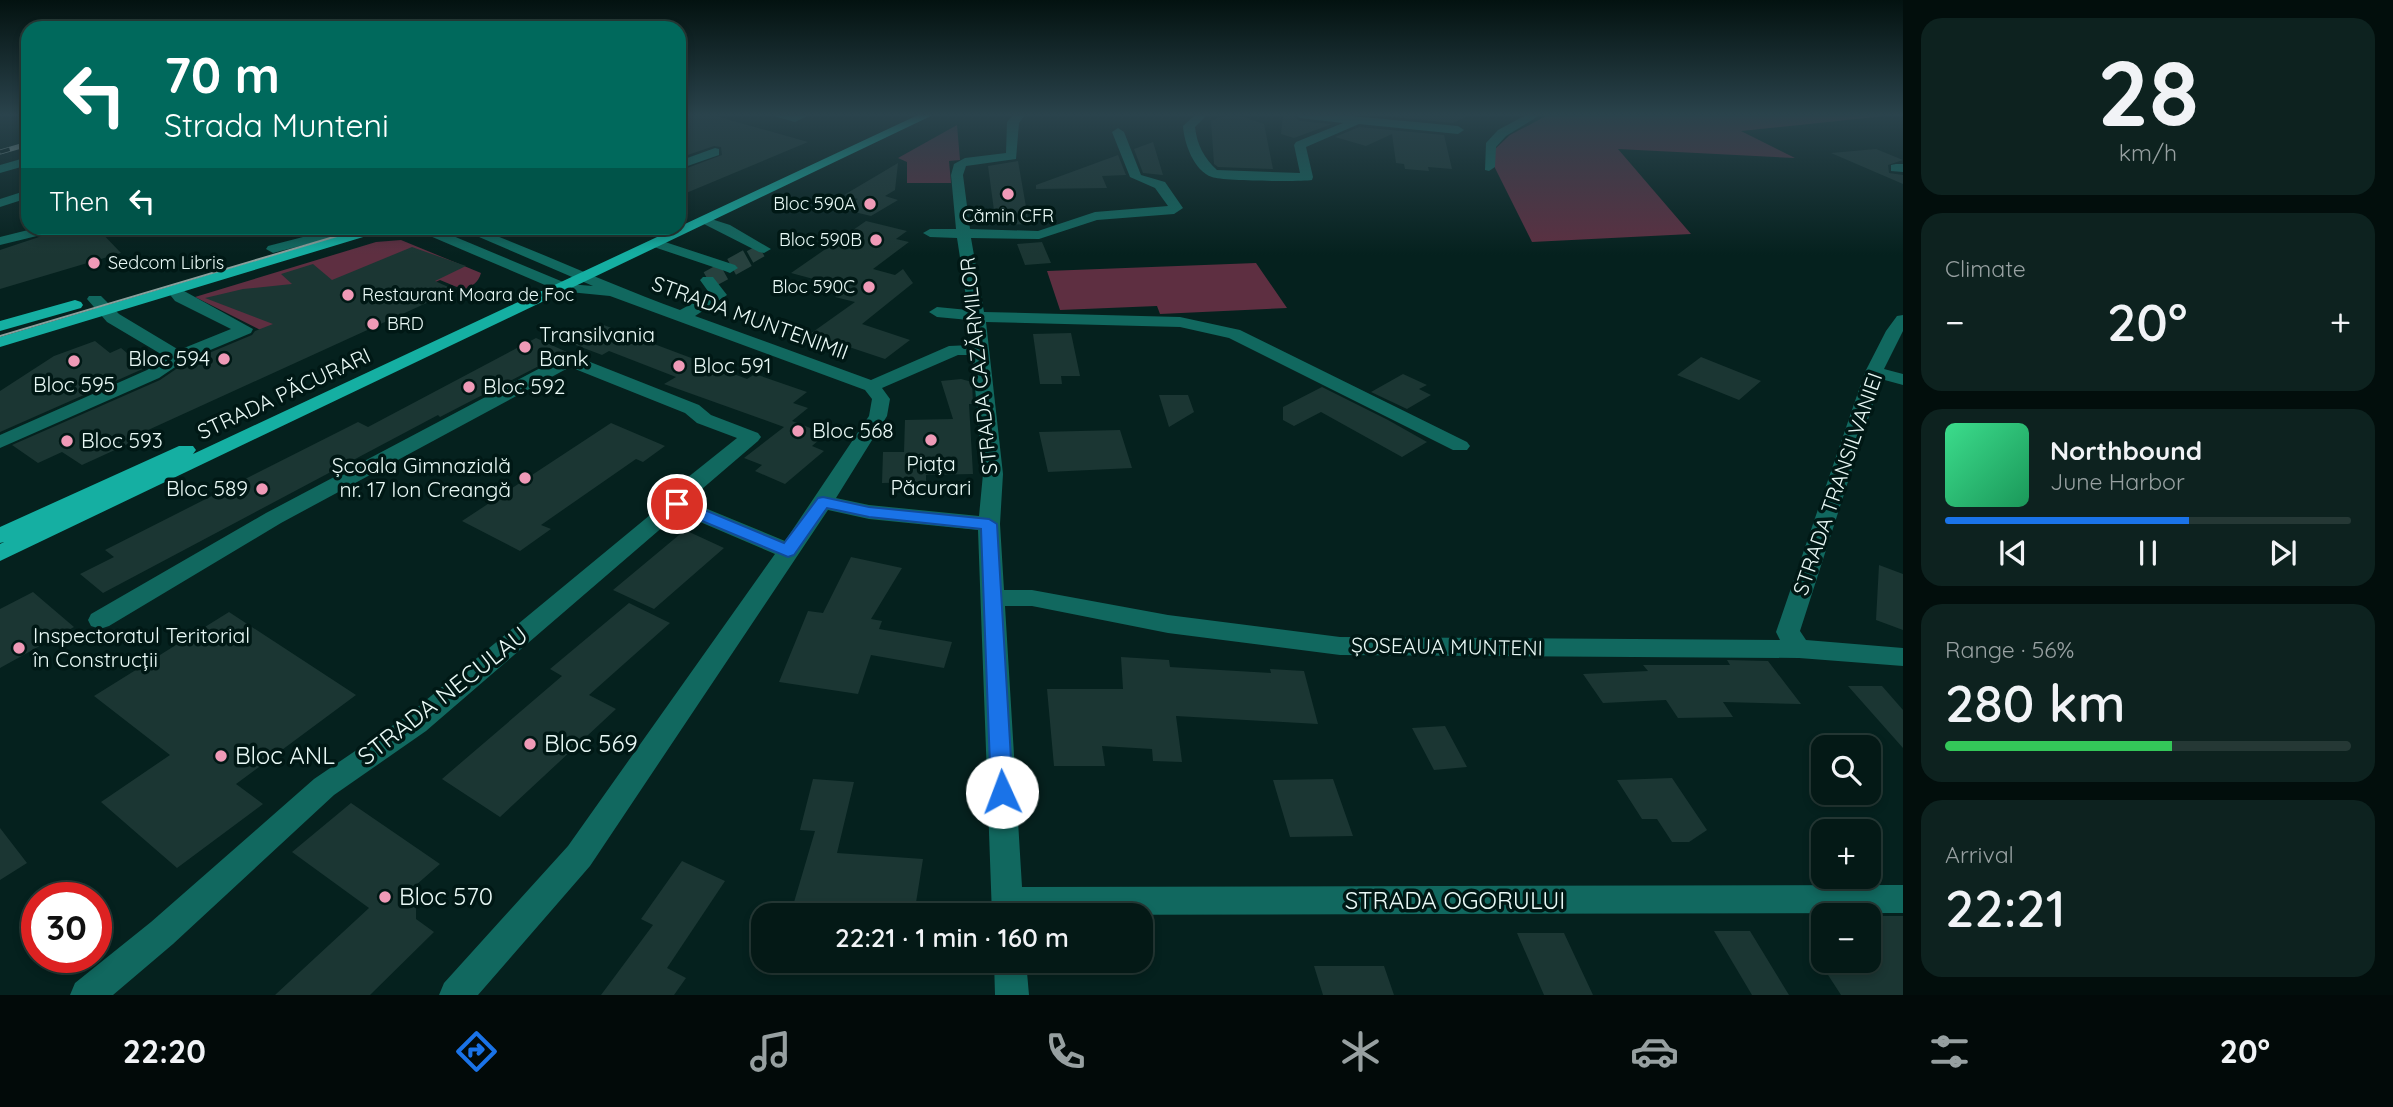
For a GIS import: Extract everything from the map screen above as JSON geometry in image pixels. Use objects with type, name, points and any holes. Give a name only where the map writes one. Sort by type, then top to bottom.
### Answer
[{"type":"main road","points":[[686,219],[810,161]]},
{"type":"main road","points":[[686,230],[832,161]]},
{"type":"main road","points":[[0,342],[100,305],[317,235]]},
{"type":"main road","points":[[0,327],[175,291],[355,235]]},
{"type":"main road","points":[[569,280],[655,235]]},
{"type":"main road","points":[[569,280],[677,235]]},
{"type":"main road","name":"STRADA PĂCURARI","points":[[0,536],[569,280]]},
{"type":"main road","name":"STRADA PĂCURARI","points":[[0,554],[569,280]]},
{"type":"street","name":"STRADA CAZĂRMILOR","points":[[977,161],[960,164],[957,175],[962,232],[977,316],[993,474],[989,524],[1007,903]]},
{"type":"street","points":[[930,233],[1039,234],[1096,216],[1174,210],[1176,208],[1160,185],[1136,177],[1130,161]]},
{"type":"street","points":[[1202,161],[1214,174],[1307,177],[1304,161]]},
{"type":"street","points":[[1489,161],[1489,167]]},
{"type":"street","points":[[0,169],[21,163]]},
{"type":"street","points":[[0,203],[21,196]]},
{"type":"street","points":[[705,221],[725,228],[764,249]]},
{"type":"street","points":[[0,241],[24,235]]},
{"type":"street","points":[[273,249],[326,235]]},
{"type":"street","points":[[442,235],[569,280]]},
{"type":"street","points":[[479,235],[569,280]]},
{"type":"street","points":[[659,244],[730,268]]},
{"type":"street","name":"STRADA MUNTENIMII","points":[[569,280],[615,292],[871,386]]},
{"type":"street","name":"STRADA MUNTENIMII","points":[[569,280],[615,292]]},
{"type":"street","points":[[682,316],[719,295],[708,281]]},
{"type":"street","points":[[0,442],[153,374],[178,357],[245,329],[181,298],[175,291]]},
{"type":"street","points":[[100,305],[113,318],[178,357]]},
{"type":"street","points":[[937,312],[977,316],[1130,318],[1180,323],[1234,334],[1460,446]]},
{"type":"street","name":"STRADA TRANSILVANIEI","points":[[1799,649],[1788,632],[1874,372],[1894,331],[1903,320]]},
{"type":"street","points":[[456,995],[579,856],[823,502],[878,416],[881,399],[871,386],[955,351],[980,350]]},
{"type":"street","name":"STRADA NECULAU","points":[[87,995],[162,933],[324,787],[417,723],[677,504],[679,495],[751,437],[704,419],[692,408],[569,360],[438,427],[197,560],[100,620]]},
{"type":"street","points":[[1874,372],[1903,380]]},
{"type":"street","points":[[823,502],[869,512],[989,524]]},
{"type":"street","points":[[677,504],[788,551]]},
{"type":"street","name":"ȘOSEAUA MUNTENI","points":[[994,598],[1032,598],[1168,624],[1340,646],[1799,649],[1903,657]]},
{"type":"street","name":"STRADA OGORULUI","points":[[1153,907],[1903,899]]},
{"type":"street","points":[[1011,973],[1012,995]]},
{"type":"shaded area","points":[[949,161],[951,183],[907,183],[907,162]]},
{"type":"shaded area","points":[[1495,161],[1629,161],[1691,234],[1532,242],[1495,168]]},
{"type":"shaded area","points":[[401,240],[481,273],[480,276],[464,290],[440,280],[360,316],[284,342],[195,297],[376,242]]},
{"type":"shaded area","points":[[1256,263],[1287,308],[1160,314],[1157,306],[1060,310],[1047,271]]},
{"type":"building","points":[[705,161],[762,161],[686,193],[686,168]]},
{"type":"building","name":"Cămin CFR","points":[[1018,161],[1029,224],[996,225],[988,166]]},
{"type":"building","points":[[1100,161],[1121,161],[1126,175],[1102,176],[1107,188],[1036,189],[1036,185]]},
{"type":"building","points":[[1139,161],[1159,161],[1163,175],[1143,173]]},
{"type":"building","points":[[1214,161],[1271,161],[1273,169],[1218,167]]},
{"type":"building","points":[[1450,161],[1452,169],[1405,169],[1404,164],[1396,163]]},
{"type":"building","points":[[1851,161],[1899,161],[1888,165],[1889,173],[1903,175],[1903,184]]},
{"type":"building","name":"Bloc 590A","points":[[898,163],[895,190],[885,196],[898,200],[871,216],[842,209],[858,199],[844,195]]},
{"type":"building","points":[[866,221],[907,231],[896,239],[909,242],[873,269],[895,275],[903,269],[913,283],[862,324],[910,340],[885,359],[810,334],[855,302],[835,297],[847,288],[791,273]]},
{"type":"building","points":[[45,235],[104,235],[121,253],[0,289],[0,250]]},
{"type":"building","points":[[1042,242],[1051,263],[1025,265],[1017,244]]},
{"type":"building","points":[[412,247],[466,266],[435,281],[455,290],[135,436],[139,439],[82,465],[62,452],[38,463],[12,445],[160,380],[185,363],[273,324],[205,298],[243,289],[292,284],[281,274],[313,264],[332,280]]},
{"type":"building","points":[[601,324],[747,379],[755,374],[807,392],[793,403],[808,408],[792,421],[826,434],[812,446],[824,451],[785,484],[755,471],[762,465],[744,458],[784,427],[664,384],[676,377],[609,351],[602,355],[568,342]]},
{"type":"building","points":[[1071,333],[1080,376],[1061,376],[1062,384],[1040,384],[1033,334]]},
{"type":"building","name":"Bloc 589","points":[[536,338],[569,353],[562,354],[440,417],[438,415],[103,593],[80,574],[114,557],[105,550],[358,422],[368,427]]},
{"type":"building","points":[[95,341],[110,353],[121,348],[145,368],[0,432],[0,391],[54,356]]},
{"type":"building","points":[[1701,357],[1761,381],[1739,400],[1677,375]]},
{"type":"building","points":[[1403,374],[1427,385],[1419,389],[1431,395],[1407,409],[1371,392]]},
{"type":"building","name":"Piața Păcurari","points":[[961,379],[972,382],[973,404],[969,404],[973,474],[926,475],[926,482],[882,483],[883,452],[904,452],[905,420],[953,419],[941,381]]},
{"type":"building","points":[[1322,387],[1427,442],[1402,457],[1321,412],[1294,426],[1283,420],[1283,407]]},
{"type":"building","points":[[1159,395],[1188,395],[1194,412],[1169,427]]},
{"type":"building","points":[[611,423],[665,446],[643,462],[636,459],[541,525],[551,529],[520,551],[462,521]]},
{"type":"building","points":[[1120,430],[1132,468],[1048,472],[1039,432]]},
{"type":"building","points":[[685,530],[724,548],[654,609],[613,590]]},
{"type":"building","points":[[851,557],[902,568],[871,619],[882,621],[879,629],[952,642],[944,668],[871,655],[858,694],[779,682],[808,611],[823,613]]},
{"type":"building","points":[[1879,565],[1903,574],[1903,630],[1876,620]]},
{"type":"building","name":"Inspectoratul Teritorial în Construcții","points":[[33,592],[74,627],[0,668],[0,609]]},
{"type":"building","name":"Bloc 569","points":[[629,603],[670,623],[589,695],[616,709],[500,817],[442,779],[562,676],[550,669]]},
{"type":"building","name":"Bloc ANL","points":[[229,612],[356,695],[236,784],[263,804],[177,868],[101,802],[170,755],[94,696]]},
{"type":"building","points":[[1121,657],[1169,660],[1170,667],[1271,673],[1270,669],[1304,671],[1318,724],[1176,716],[1182,762],[1153,761],[1152,749],[1102,746],[1105,766],[1054,766],[1047,689],[1123,689]]},
{"type":"building","points":[[1727,660],[1768,661],[1801,704],[1723,702],[1733,717],[1678,718],[1666,700],[1603,703],[1583,674],[1648,671],[1643,665],[1730,665]]},
{"type":"building","points":[[1848,686],[1882,686],[1903,710],[1903,748]]},
{"type":"building","points":[[1445,726],[1467,767],[1434,770],[1412,728]]},
{"type":"building","points":[[1672,778],[1707,830],[1689,842],[1672,842],[1657,819],[1642,819],[1617,780]]},
{"type":"building","points":[[813,779],[854,782],[837,853],[923,859],[916,903],[794,903],[815,831],[800,830]]},
{"type":"building","points":[[1333,779],[1353,836],[1290,837],[1273,780]]},
{"type":"building","name":"Bloc 570","points":[[351,803],[440,864],[416,885],[416,919],[434,932],[370,995],[275,995],[369,908],[292,852]]},
{"type":"building","points":[[0,828],[27,863],[0,880]]},
{"type":"building","points":[[682,861],[725,881],[667,968],[686,978],[674,995],[601,995],[653,925],[641,919]]},
{"type":"building","points":[[1881,916],[1903,916],[1903,995],[1841,995],[1827,973],[1881,973]]},
{"type":"building","points":[[1714,931],[1750,931],[1789,995],[1752,995]]},
{"type":"building","points":[[1517,933],[1564,933],[1593,995],[1544,995]]},
{"type":"building","points":[[1314,966],[1384,966],[1394,995],[1323,995]]},
{"type":"tunnel","points":[[750,257],[764,249]]},
{"type":"tunnel","points":[[708,280],[753,255]]},
{"type":"tram line","points":[[0,336],[340,235]]},
{"type":"place","name":"Cămin CFR","points":[[1008,194]]},
{"type":"place","name":"Bloc 590A","points":[[870,204]]},
{"type":"place","name":"Bloc 590B","points":[[876,240]]},
{"type":"place","name":"Sedcom Libris","points":[[94,263]]},
{"type":"place","name":"Bloc 590C","points":[[869,287]]},
{"type":"place","name":"Restaurant Moara de Foc","points":[[348,295]]},
{"type":"place","name":"BRD","points":[[373,324]]},
{"type":"place","name":"Transilvania Bank","points":[[525,347]]},
{"type":"place","name":"Bloc 594","points":[[224,359]]},
{"type":"place","name":"Bloc 595","points":[[74,361]]},
{"type":"place","name":"Bloc 591","points":[[679,366]]},
{"type":"place","name":"Bloc 592","points":[[469,387]]},
{"type":"place","name":"Bloc 568","points":[[798,431]]},
{"type":"place","name":"Piața Păcurari","points":[[931,440]]},
{"type":"place","name":"Bloc 593","points":[[67,441]]},
{"type":"place","name":"Școala Gimnazială nr. 17 Ion Creangă","points":[[525,478]]},
{"type":"place","name":"Bloc 589","points":[[262,489]]},
{"type":"place","name":"Inspectoratul Teritorial în Construcții","points":[[19,648]]},
{"type":"place","name":"Bloc 569","points":[[530,744]]},
{"type":"place","name":"Bloc ANL","points":[[221,756]]},
{"type":"place","name":"Bloc 570","points":[[385,897]]},
{"type":"route","points":[[677,504],[788,551],[823,502],[869,512],[989,524],[1002,792]]}]
